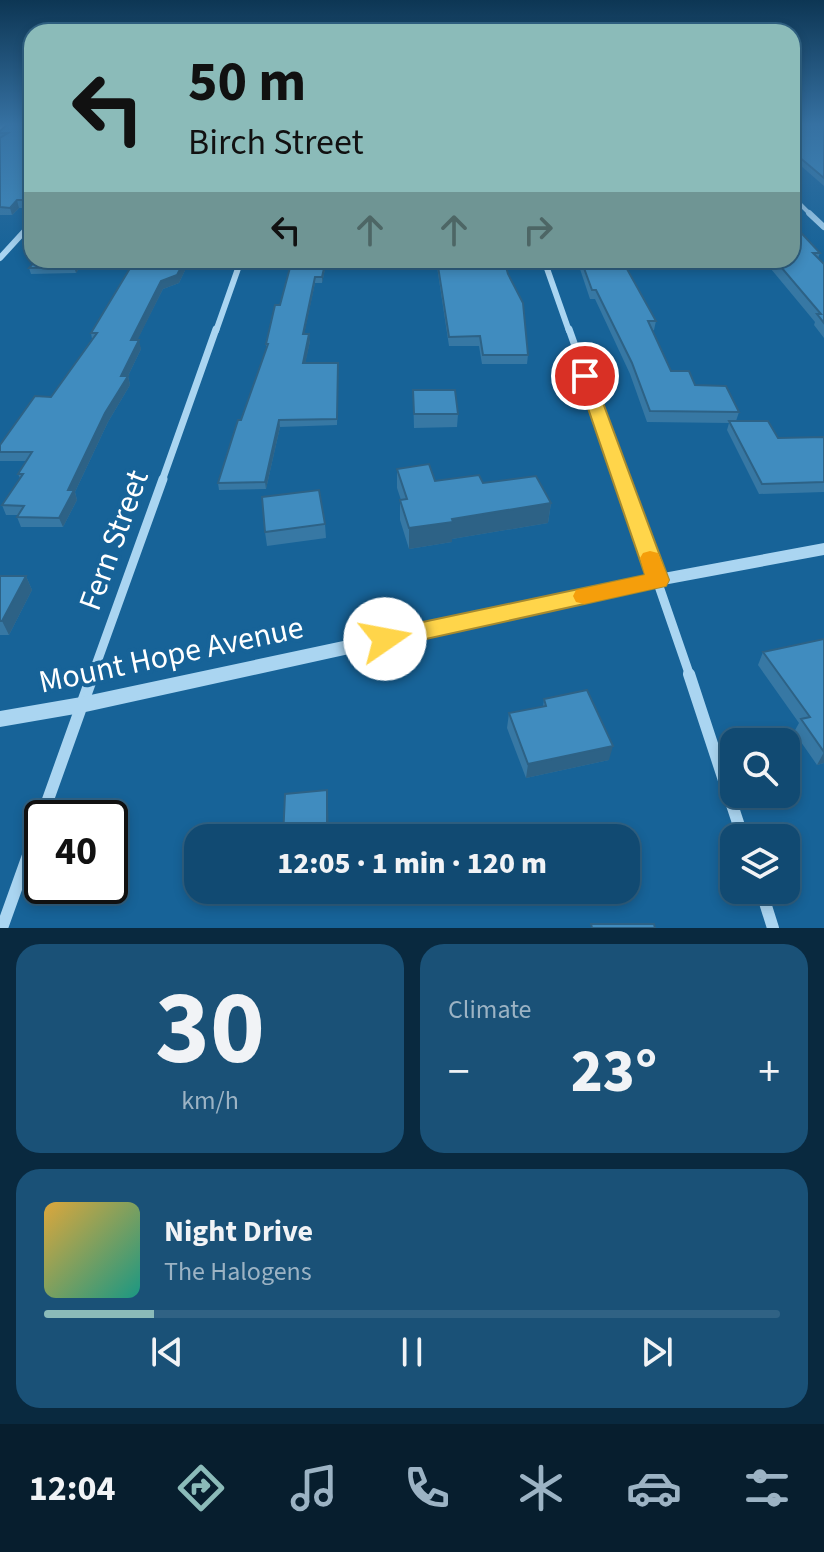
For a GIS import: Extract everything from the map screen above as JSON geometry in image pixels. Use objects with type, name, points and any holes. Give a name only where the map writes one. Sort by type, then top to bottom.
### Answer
[{"type":"street","points":[[800,204],[824,227]]},
{"type":"street","points":[[0,258],[24,232]]},
{"type":"street","name":"Fern Street","points":[[2,928],[238,268]]},
{"type":"street","points":[[547,268],[658,580],[738,824]]},
{"type":"street","name":"Mount Hope Avenue","points":[[0,719],[81,705],[658,580],[824,549]]},
{"type":"street","points":[[765,904],[773,928]]},
{"type":"building","points":[[0,167],[24,167],[24,200],[17,200],[10,208],[0,207]]},
{"type":"building","points":[[811,167],[824,167],[824,178]]},
{"type":"building","points":[[800,232],[820,253],[813,253],[824,264],[824,323],[817,314],[821,314],[782,268],[800,268]]},
{"type":"building","points":[[130,268],[181,268],[177,275],[161,281],[131,340],[139,340],[121,376],[128,376],[105,413],[68,490],[74,490],[59,518],[17,517],[24,506],[2,505],[23,474],[18,474],[32,452],[0,452],[0,445],[35,396],[51,397],[97,333],[91,333]]},
{"type":"building","points":[[290,268],[324,268],[322,277],[315,277],[303,334],[309,334],[303,363],[338,363],[337,419],[279,420],[265,482],[218,483],[238,420],[241,420],[268,344],[275,305],[280,305]]},
{"type":"building","points":[[438,268],[506,268],[523,303],[528,355],[483,355],[480,336],[449,337]]},
{"type":"building","points":[[584,268],[626,268],[656,321],[648,321],[671,371],[689,371],[695,385],[726,386],[739,412],[650,411],[632,363],[596,290],[592,290]]},
{"type":"building","points":[[413,390],[455,390],[458,414],[414,414]]},
{"type":"building","points":[[729,421],[768,421],[778,438],[824,437],[824,482],[762,484]]},
{"type":"building","points":[[429,464],[435,481],[479,475],[483,483],[536,476],[551,503],[409,528],[400,500],[407,499],[397,469]]},
{"type":"building","points":[[319,490],[325,524],[265,532],[262,497]]},
{"type":"building","points":[[0,576],[26,576],[2,621],[0,621]]},
{"type":"building","points":[[824,639],[824,752],[801,719],[810,717],[763,652]]},
{"type":"building","points":[[587,690],[613,746],[528,764],[509,713],[546,706],[544,699]]},
{"type":"building","points":[[327,790],[327,824],[284,824],[285,794]]},
{"type":"building","points":[[591,924],[654,924],[655,928],[592,928]]},
{"type":"slow traffic","points":[[584,596],[658,580],[650,558]]},
{"type":"route","points":[[385,639],[658,580],[585,376]]}]
